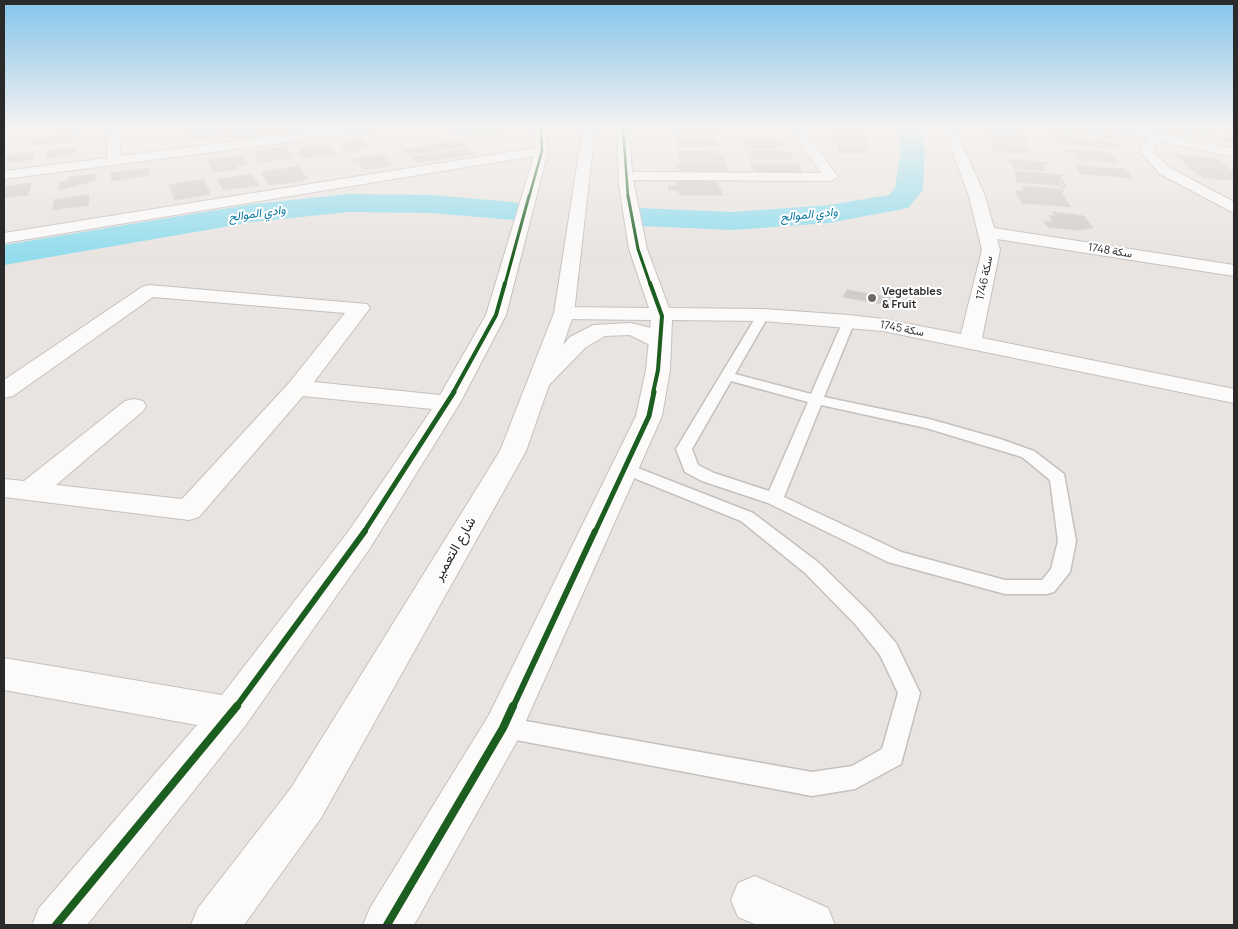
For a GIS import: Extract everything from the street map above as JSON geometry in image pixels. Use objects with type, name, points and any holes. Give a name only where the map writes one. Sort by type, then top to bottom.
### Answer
[{"type":"street","points":[[4,175],[33,171]]},
{"type":"street","points":[[4,238],[370,171]]},
{"type":"street","points":[[56,925],[231,714],[359,540],[448,403],[496,315],[534,171]]},
{"type":"street","name":"شارع التعمير","points":[[215,925],[306,803],[513,451],[564,313],[583,171]]},
{"type":"street","points":[[387,925],[503,728],[649,416],[658,370],[661,330],[638,249],[626,171]]},
{"type":"street","points":[[626,176],[831,177],[827,171]]},
{"type":"street","name":"سكة 1746","points":[[967,171],[978,196],[991,250],[970,343]]},
{"type":"street","points":[[1166,171],[1234,208]]},
{"type":"street","name":"سكة 1748","points":[[986,232],[1234,270]]},
{"type":"street","points":[[4,391],[149,291],[360,308],[296,388],[189,510],[17,490]]},
{"type":"street","name":"سكة 1745","points":[[564,313],[661,330],[763,315],[849,321],[970,343],[1234,396]]},
{"type":"street","points":[[536,388],[578,342],[591,334],[614,328],[631,329],[647,334],[661,330]]},
{"type":"street","points":[[296,388],[448,403]]},
{"type":"street","points":[[17,490],[134,406]]},
{"type":"street","points":[[4,674],[231,714]]},
{"type":"street","points":[[755,900],[811,925]]},
{"type":"lane","points":[[727,376],[816,400],[928,424],[994,442],[1028,454],[1058,478],[1068,541],[1060,572],[1047,587],[1005,587],[895,557],[774,499],[691,468],[684,449],[727,376],[763,315]]},
{"type":"lane","points":[[774,499],[849,321]]},
{"type":"lane","points":[[503,728],[812,784],[855,777],[892,756],[909,693],[888,650],[862,618],[812,568],[747,517],[625,468]]},
{"type":"building","points":[[149,171],[150,175],[111,181],[111,173]]},
{"type":"building","points":[[281,171],[289,183],[269,185],[261,172]]},
{"type":"building","points":[[282,171],[302,171],[308,179],[289,183]]},
{"type":"building","points":[[681,171],[728,172],[681,173]]},
{"type":"building","points":[[754,171],[802,171],[804,174],[755,173]]},
{"type":"building","points":[[1079,171],[1127,171],[1133,178],[1081,174]]},
{"type":"building","points":[[1195,171],[1234,172],[1234,180],[1203,178]]},
{"type":"building","points":[[1014,172],[1065,175],[1060,176],[1067,188],[1060,187],[1064,185],[1058,180],[1061,186],[1017,182]]},
{"type":"building","points":[[96,174],[95,181],[58,190],[60,182],[67,181],[68,177]]},
{"type":"building","points":[[251,174],[259,185],[223,190],[217,179]]},
{"type":"building","points":[[204,179],[210,194],[175,200],[169,185]]},
{"type":"building","points":[[675,181],[716,181],[723,195],[680,195],[678,190],[669,191],[668,186],[677,186]]},
{"type":"building","points":[[31,183],[28,195],[4,198],[4,187]]},
{"type":"building","points":[[1021,186],[1062,189],[1064,191],[1061,192],[1071,207],[1022,203],[1015,191],[1024,191]]},
{"type":"building","points":[[89,195],[89,205],[53,210],[54,200]]},
{"type":"building","points":[[1053,212],[1084,216],[1093,228],[1079,230],[1048,227],[1044,221],[1053,222],[1049,215],[1055,216]]},
{"type":"building","name":"Vegetables & Fruit","points":[[847,290],[900,299],[898,303],[888,305],[843,297]]},
{"type":"waterway","name":"وادي الموالح","points":[[641,217],[733,221],[829,214],[898,202],[909,190],[911,171]]},
{"type":"waterway","name":"وادي الموالح","points":[[4,255],[253,213],[349,203],[431,204],[513,211]]},
{"type":"cycle path","points":[[56,925],[231,714],[359,540],[448,403],[496,315],[536,171]]},
{"type":"cycle path","points":[[387,925],[503,728],[649,416],[658,370],[662,316],[638,249],[625,171]]},
{"type":"place","name":"Vegetables & Fruit","points":[[872,298]]}]
